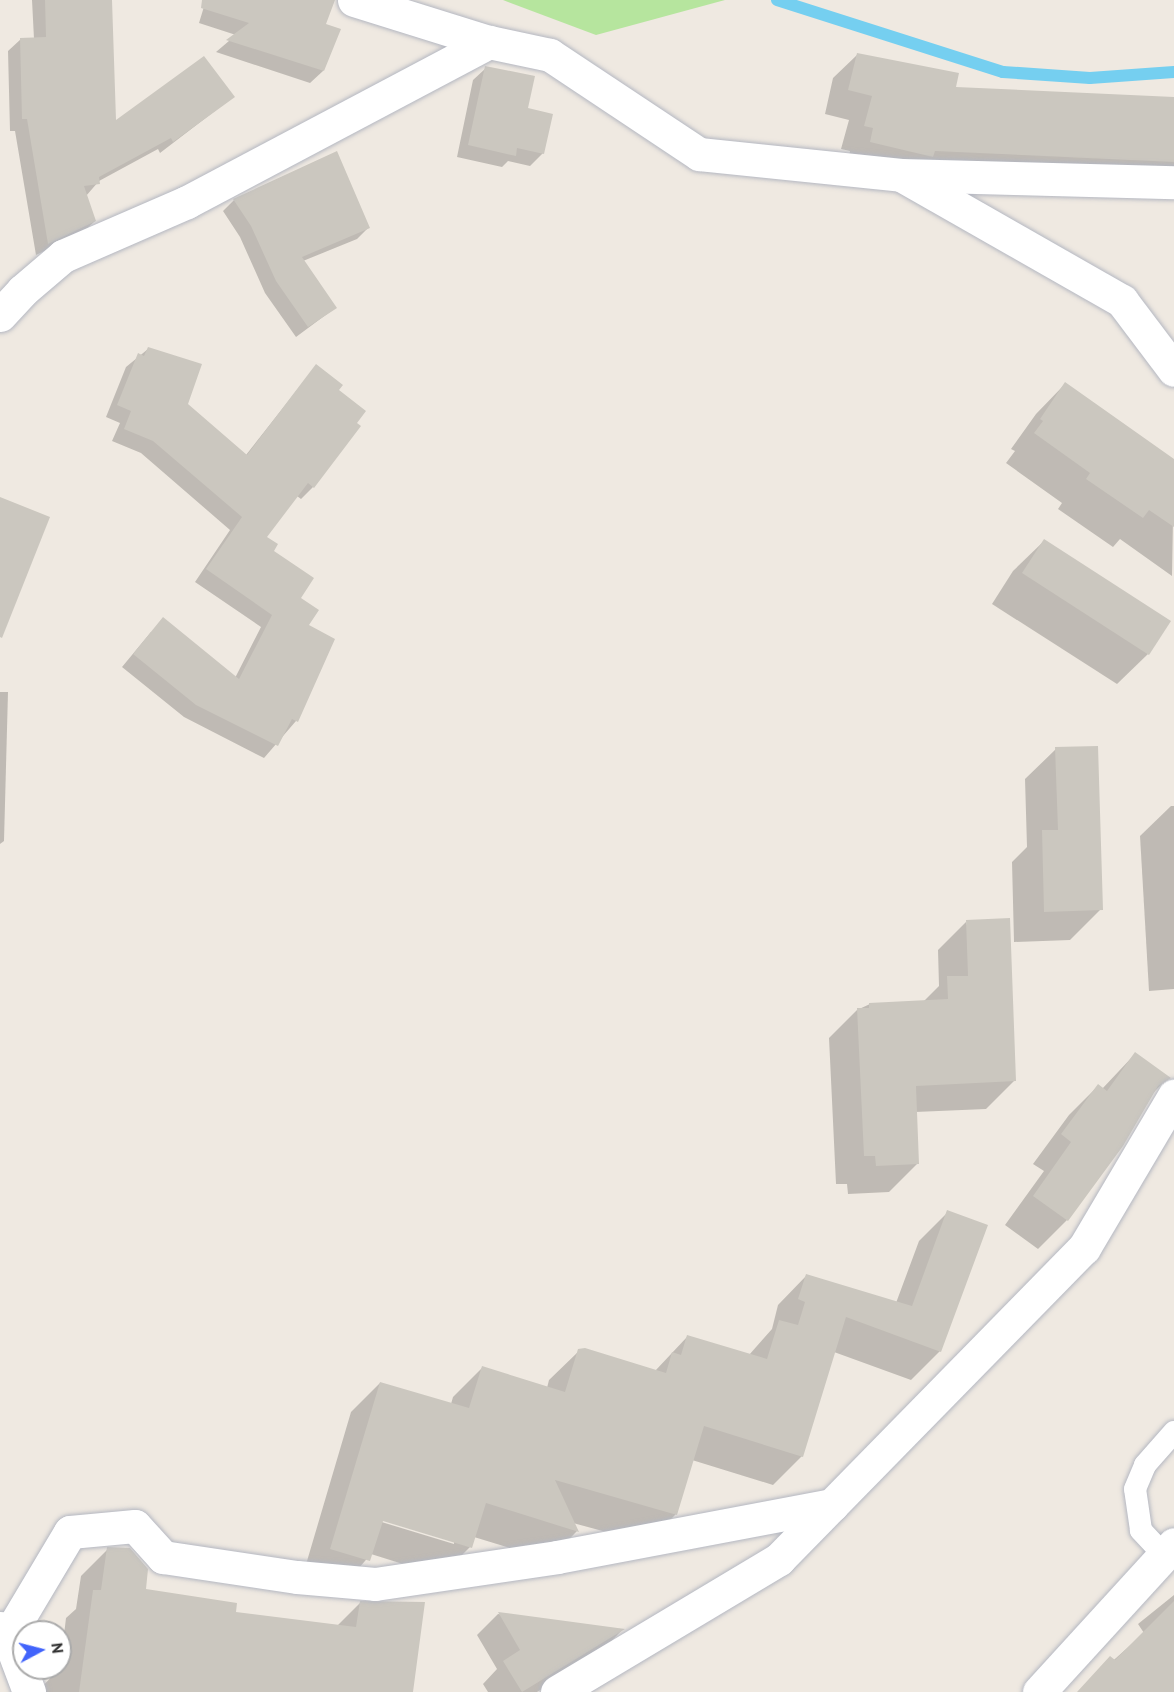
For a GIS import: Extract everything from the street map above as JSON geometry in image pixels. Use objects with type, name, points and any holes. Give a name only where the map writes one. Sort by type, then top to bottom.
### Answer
[{"type":"street","points":[[354,0],[489,42],[550,55],[699,154],[901,175],[1174,182]]},
{"type":"street","points":[[0,315],[22,291],[63,256],[187,202],[489,42]]},
{"type":"street","points":[[901,175],[1122,301],[1174,370]]},
{"type":"street","points":[[557,1692],[779,1559],[1084,1248],[1174,1096]]},
{"type":"street","points":[[29,1692],[4,1632],[70,1532],[135,1526],[163,1557],[297,1577],[375,1584],[557,1557],[832,1505]]},
{"type":"street","points":[[1039,1692],[1169,1549]]},
{"type":"lane","points":[[1169,1549],[1141,1530],[1135,1489],[1145,1465],[1174,1432]]},
{"type":"green space","points":[[503,0],[725,0],[596,35]]},
{"type":"building","points":[[45,0],[112,0],[116,120],[204,56],[235,97],[173,142],[171,138],[99,177],[100,184],[84,186],[96,221],[48,244],[27,119],[22,119],[20,38],[46,37]]},
{"type":"building","points":[[202,0],[335,0],[326,24],[341,29],[324,71],[226,40],[249,23],[201,8]]},
{"type":"building","points":[[857,53],[959,73],[956,87],[1174,97],[1174,162],[935,151],[933,157],[870,142],[873,128],[864,126],[872,96],[848,90]]},
{"type":"building","points":[[485,66],[535,76],[528,108],[553,114],[544,154],[517,148],[516,156],[468,145]]},
{"type":"building","points":[[337,151],[370,228],[302,257],[337,308],[308,327],[276,281],[251,226],[233,199]]},
{"type":"building","points":[[148,347],[202,364],[188,404],[247,455],[316,364],[343,385],[339,390],[366,411],[357,423],[361,426],[314,488],[308,483],[267,537],[278,544],[274,551],[314,578],[301,598],[319,610],[309,625],[335,639],[298,722],[292,719],[278,746],[196,705],[133,654],[163,617],[239,679],[272,615],[206,569],[242,517],[153,441],[124,429],[131,411],[117,405],[138,353],[144,356]]},
{"type":"building","points":[[1065,382],[1174,459],[1174,527],[1149,510],[1143,518],[1086,479],[1090,473],[1034,433],[1043,421],[1040,419]]},
{"type":"building","points":[[0,497],[50,517],[2,638],[0,637]]},
{"type":"building","points":[[1044,539],[1171,621],[1149,655],[1022,573]]},
{"type":"building","points":[[1098,746],[1103,910],[1044,912],[1042,830],[1058,830],[1055,747]]},
{"type":"building","points":[[1010,918],[1016,1081],[916,1086],[919,1164],[876,1166],[875,1156],[864,1156],[857,1008],[869,1008],[869,1003],[948,999],[947,976],[968,976],[966,920]]},
{"type":"building","points":[[1135,1052],[1171,1078],[1158,1086],[1123,1146],[1068,1221],[1033,1196],[1071,1142],[1061,1134],[1098,1084],[1107,1091]]},
{"type":"building","points":[[947,1210],[988,1225],[941,1352],[846,1317],[803,1457],[704,1426],[677,1515],[555,1480],[579,1532],[486,1503],[472,1548],[383,1521],[370,1561],[330,1549],[380,1382],[469,1408],[482,1366],[565,1392],[578,1349],[585,1348],[666,1373],[672,1352],[681,1355],[687,1335],[767,1359],[779,1320],[798,1325],[805,1302],[798,1299],[806,1274],[912,1306]]},
{"type":"building","points":[[107,1547],[130,1548],[148,1569],[146,1589],[237,1603],[236,1612],[356,1627],[360,1601],[425,1602],[413,1692],[79,1692],[93,1590],[101,1590]]},
{"type":"building","points":[[1174,1601],[1174,1692],[1077,1692],[1110,1656],[1115,1660]]},
{"type":"building","points":[[498,1612],[625,1629],[522,1692],[503,1661],[520,1650]]},
{"type":"waterway","points":[[777,0],[1003,72],[1090,78],[1174,72]]}]
